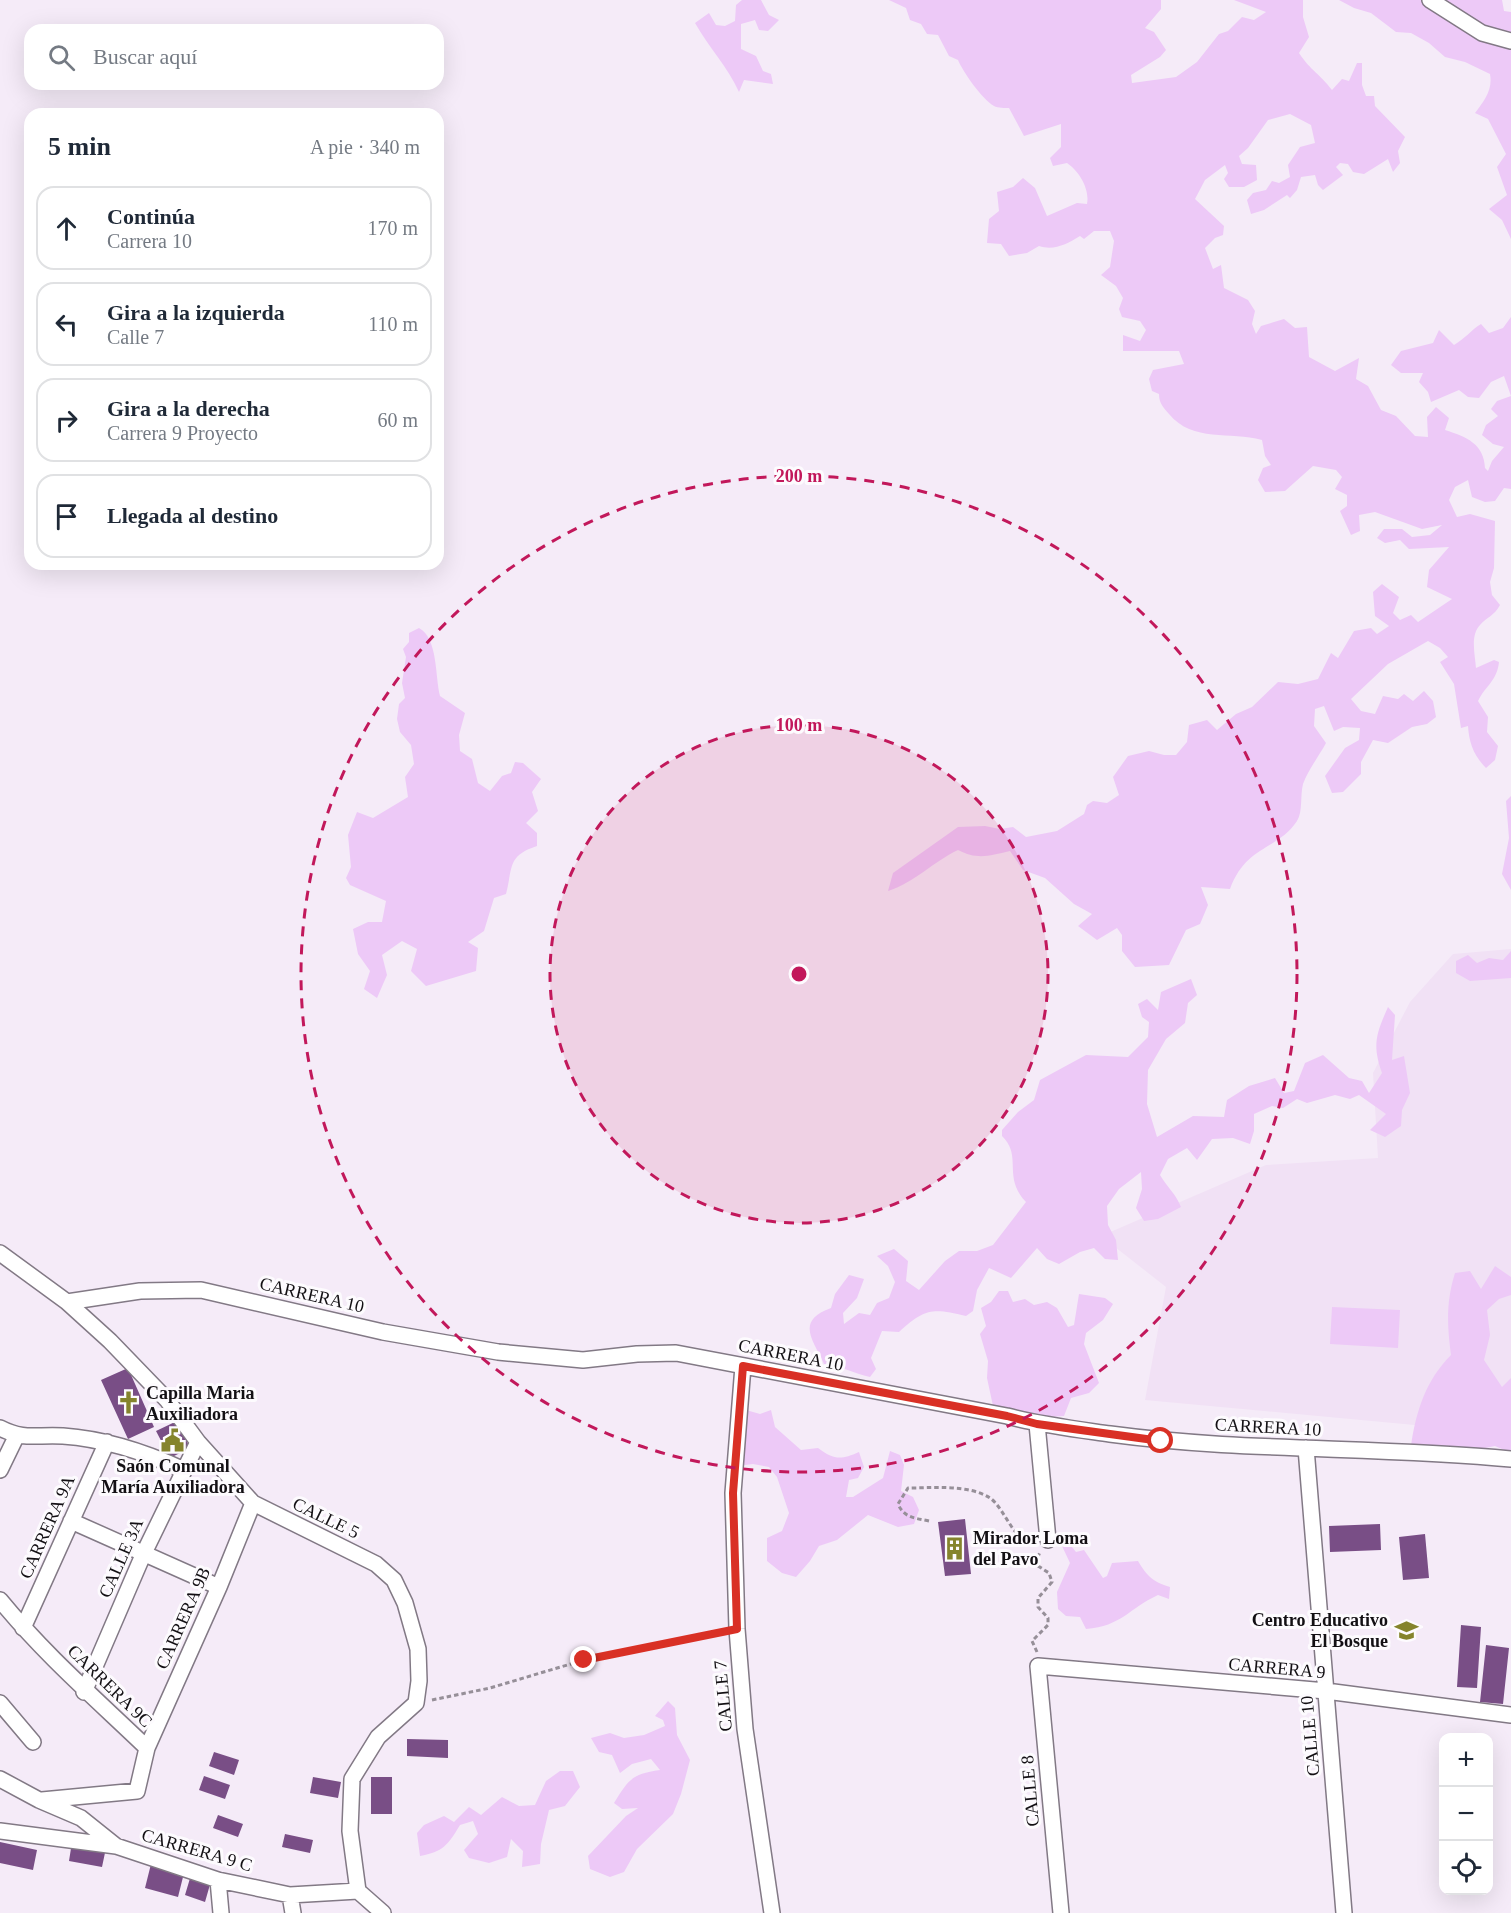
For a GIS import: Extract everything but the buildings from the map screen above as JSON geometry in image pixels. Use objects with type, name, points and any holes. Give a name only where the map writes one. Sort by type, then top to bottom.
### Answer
[{"type":"street","points":[[1430,0],[1482,33],[1511,41]]},
{"type":"street","name":"CALLE 5","points":[[0,1253],[67,1302],[110,1341],[167,1400],[198,1442],[253,1503],[376,1564],[394,1580],[405,1603],[418,1649],[419,1681],[416,1703]]},
{"type":"street","name":"CARRERA 10","points":[[67,1302],[140,1291],[201,1290],[382,1332],[498,1352],[583,1360],[638,1354],[676,1353],[1007,1416],[1037,1424],[1161,1441],[1458,1454],[1511,1459]]},
{"type":"street","name":"CALLE 7","points":[[743,1366],[733,1493],[737,1629],[745,1730],[772,1913]]},
{"type":"street","points":[[1037,1424],[1048,1540]]},
{"type":"street","points":[[0,1428],[16,1437],[62,1435],[107,1442],[147,1453],[184,1470]]},
{"type":"street","points":[[0,1470],[16,1437]]},
{"type":"street","name":"CARRERA 9A","points":[[23,1628],[107,1442]]},
{"type":"street","name":"CALLE 3A","points":[[84,1692],[143,1555],[198,1442]]},
{"type":"street","name":"CALLE 10","points":[[1306,1448],[1344,1913]]},
{"type":"street","name":"CARRERA 9B","points":[[147,1748],[219,1587],[253,1503]]},
{"type":"street","points":[[71,1521],[219,1587]]},
{"type":"street","name":"CARRERA 9C","points":[[0,1600],[23,1628],[84,1692],[147,1748],[137,1791],[39,1800]]},
{"type":"street","name":"CARRERA 9","points":[[1038,1666],[1326,1691],[1511,1715]]},
{"type":"street","name":"CALLE 8","points":[[1038,1666],[1061,1913]]},
{"type":"street","points":[[0,1703],[33,1742]]},
{"type":"street","points":[[383,1913],[358,1891],[350,1831],[352,1779],[378,1737],[416,1703]]},
{"type":"street","name":"CARRERA 9 C","points":[[0,1779],[39,1800],[81,1818],[116,1846],[218,1880],[290,1894],[358,1891]]},
{"type":"street","points":[[0,1830],[116,1846]]},
{"type":"street","points":[[218,1880],[221,1913]]},
{"type":"street","points":[[290,1894],[293,1913]]},
{"type":"path","points":[[929,1521],[908,1517],[901,1511],[898,1504],[900,1497],[908,1488],[969,1491],[990,1498],[1010,1521],[1019,1536],[1028,1542],[1048,1540],[1048,1546],[1037,1555],[1035,1564],[1049,1573],[1052,1582],[1038,1598],[1038,1607],[1048,1618],[1048,1624],[1032,1641],[1037,1650],[1038,1666]]},
{"type":"path","points":[[416,1703],[490,1688],[584,1660],[737,1629]]},
{"type":"shaded area","points":[[742,0],[761,0],[769,15],[779,20],[768,31],[759,30],[755,20],[741,24],[741,49],[756,56],[763,71],[771,74],[773,84],[744,80],[739,92],[695,23],[709,13],[716,25],[725,26],[735,21],[736,5]]},
{"type":"shaded area","points":[[889,0],[1161,0],[1161,9],[1145,28],[1154,32],[1166,50],[1160,57],[1131,75],[1132,83],[1176,77],[1197,62],[1219,34],[1228,31],[1242,17],[1254,20],[1266,12],[1234,0],[1303,0],[1303,17],[1309,37],[1299,53],[1332,90],[1342,79],[1349,81],[1357,63],[1362,63],[1362,85],[1366,96],[1374,96],[1375,106],[1405,137],[1398,151],[1400,163],[1393,172],[1388,159],[1364,174],[1353,172],[1348,164],[1340,163],[1336,167],[1343,175],[1323,190],[1318,185],[1315,175],[1301,177],[1297,190],[1290,198],[1287,195],[1264,210],[1251,214],[1247,200],[1253,193],[1266,190],[1272,181],[1279,183],[1290,177],[1288,165],[1300,147],[1315,143],[1311,125],[1290,114],[1268,120],[1248,148],[1239,156],[1242,164],[1256,165],[1257,180],[1244,187],[1229,187],[1224,179],[1228,173],[1225,165],[1205,180],[1195,199],[1224,226],[1223,235],[1215,238],[1205,248],[1213,269],[1221,265],[1224,288],[1248,300],[1255,311],[1252,324],[1256,334],[1261,326],[1284,319],[1295,328],[1307,327],[1309,357],[1335,371],[1359,358],[1356,379],[1368,386],[1381,410],[1396,416],[1415,436],[1428,437],[1427,417],[1436,407],[1449,418],[1445,430],[1467,439],[1478,447],[1488,471],[1492,461],[1504,447],[1493,444],[1482,435],[1486,425],[1498,416],[1491,409],[1497,401],[1511,396],[1511,489],[1504,488],[1495,501],[1485,502],[1472,497],[1468,480],[1455,487],[1449,500],[1457,517],[1470,514],[1495,521],[1494,568],[1490,582],[1492,595],[1500,605],[1477,629],[1474,645],[1476,668],[1494,660],[1499,662],[1494,678],[1478,701],[1488,717],[1487,732],[1498,746],[1495,760],[1486,768],[1475,754],[1468,726],[1461,728],[1454,684],[1440,662],[1448,657],[1440,648],[1428,641],[1388,664],[1351,699],[1361,711],[1375,714],[1383,696],[1398,699],[1404,694],[1413,701],[1424,691],[1433,701],[1436,717],[1427,724],[1412,727],[1388,743],[1373,740],[1361,762],[1361,774],[1343,792],[1332,793],[1325,776],[1345,748],[1359,740],[1360,728],[1343,727],[1334,731],[1324,706],[1315,709],[1314,726],[1326,743],[1303,784],[1297,821],[1281,838],[1253,856],[1245,864],[1230,889],[1201,887],[1208,905],[1200,924],[1186,930],[1169,965],[1135,967],[1122,951],[1122,935],[1117,928],[1097,940],[1078,926],[1092,914],[1074,904],[1045,878],[1023,870],[1010,851],[977,856],[958,850],[907,882],[888,891],[893,873],[958,827],[985,826],[1000,829],[1013,827],[1026,837],[1057,831],[1084,814],[1087,805],[1093,801],[1107,803],[1119,795],[1113,777],[1128,756],[1149,751],[1176,755],[1187,742],[1189,725],[1207,720],[1217,730],[1236,714],[1252,707],[1278,682],[1298,684],[1318,679],[1331,653],[1338,658],[1354,631],[1371,628],[1377,634],[1389,626],[1375,616],[1373,592],[1382,584],[1399,597],[1393,613],[1400,620],[1411,615],[1418,622],[1452,599],[1427,587],[1429,570],[1449,547],[1409,549],[1400,540],[1385,543],[1377,538],[1384,529],[1402,529],[1412,537],[1430,535],[1442,525],[1422,529],[1375,512],[1359,515],[1360,531],[1351,535],[1340,511],[1347,506],[1347,495],[1335,489],[1342,477],[1336,470],[1313,466],[1285,491],[1265,492],[1258,480],[1263,468],[1271,465],[1265,456],[1262,440],[1201,433],[1189,429],[1169,414],[1163,407],[1159,394],[1152,391],[1149,379],[1153,370],[1184,364],[1179,351],[1123,351],[1123,335],[1140,341],[1146,330],[1140,321],[1122,317],[1119,309],[1123,298],[1116,286],[1101,275],[1110,267],[1114,241],[1110,231],[1094,231],[1084,239],[1080,236],[1060,246],[1050,248],[1039,246],[1027,253],[1009,256],[1001,244],[987,243],[989,219],[999,211],[997,192],[1013,187],[1023,178],[1035,188],[1047,216],[1077,203],[1087,204],[1087,192],[1076,171],[1067,163],[1053,166],[1050,158],[1061,147],[1061,124],[1024,136],[1009,108],[994,106],[984,98],[968,78],[958,60],[949,56],[938,35],[927,34],[921,24],[910,20],[906,8]]},
{"type":"shaded area","points":[[1339,0],[1502,0],[1504,11],[1511,12],[1511,239],[1502,220],[1489,209],[1507,195],[1497,167],[1506,154],[1488,119],[1475,113],[1489,90],[1490,74],[1465,62],[1445,57],[1429,43],[1411,33],[1396,32],[1371,13]]},
{"type":"shaded area","points":[[1511,317],[1511,396],[1504,376],[1491,382],[1479,398],[1468,397],[1459,390],[1431,402],[1428,392],[1419,382],[1423,373],[1401,373],[1391,365],[1401,351],[1433,343],[1439,330],[1454,345],[1481,324],[1489,333],[1503,328]]},
{"type":"shaded area","points":[[419,628],[430,640],[433,649],[440,696],[465,713],[459,735],[460,751],[472,759],[478,783],[490,791],[502,776],[511,773],[515,762],[523,763],[541,779],[532,792],[538,811],[526,823],[537,833],[537,846],[516,858],[506,894],[494,898],[484,931],[468,942],[478,948],[476,971],[426,986],[411,971],[417,949],[402,941],[382,955],[387,975],[377,998],[364,989],[370,971],[358,954],[353,929],[368,922],[382,922],[386,901],[350,885],[346,878],[351,867],[348,835],[357,812],[373,818],[408,797],[405,777],[414,764],[411,745],[400,732],[397,719],[399,704],[405,698],[402,683],[406,657],[403,649],[409,642],[409,633]]},
{"type":"shaded area","points":[[1511,796],[1511,890],[1502,874],[1509,838],[1506,801]]},
{"type":"shaded area","points":[[1511,949],[1511,1434],[1145,1400],[1166,1287],[1101,1236],[1266,1165],[1378,1158],[1373,1073],[1410,1002],[1453,954]]},
{"type":"shaded area","points":[[1511,951],[1511,978],[1470,981],[1456,973],[1456,961],[1468,955],[1477,963],[1489,958],[1503,960]]},
{"type":"shaded area","points":[[1191,979],[1197,995],[1188,1003],[1185,1023],[1166,1039],[1148,1070],[1147,1104],[1157,1137],[1193,1116],[1224,1117],[1227,1100],[1249,1086],[1275,1078],[1284,1093],[1294,1091],[1305,1063],[1323,1055],[1349,1078],[1362,1081],[1369,1093],[1382,1073],[1376,1047],[1388,1007],[1395,1015],[1392,1060],[1404,1056],[1410,1093],[1402,1110],[1401,1126],[1385,1137],[1370,1130],[1386,1114],[1359,1095],[1350,1099],[1335,1095],[1307,1103],[1297,1099],[1283,1108],[1272,1106],[1254,1114],[1254,1131],[1250,1144],[1233,1138],[1212,1139],[1197,1160],[1187,1148],[1168,1159],[1160,1175],[1181,1207],[1158,1219],[1144,1221],[1136,1208],[1142,1189],[1141,1172],[1119,1189],[1107,1206],[1108,1225],[1116,1240],[1118,1260],[1105,1259],[1094,1248],[1080,1252],[1059,1264],[1047,1259],[1037,1248],[1011,1278],[989,1268],[977,1290],[973,1311],[966,1316],[930,1312],[916,1318],[899,1332],[882,1331],[871,1358],[876,1369],[870,1377],[824,1364],[812,1339],[810,1325],[820,1313],[831,1308],[835,1294],[849,1275],[864,1279],[857,1298],[843,1313],[844,1324],[859,1313],[870,1315],[877,1303],[889,1298],[895,1282],[888,1266],[877,1256],[894,1249],[908,1261],[906,1281],[919,1290],[945,1261],[959,1251],[977,1251],[993,1245],[1026,1202],[1015,1184],[1011,1151],[1002,1136],[1002,1130],[1018,1112],[1034,1100],[1040,1080],[1086,1055],[1128,1057],[1148,1037],[1149,1022],[1142,1017],[1138,1004],[1147,999],[1158,1010],[1161,992]]},
{"type":"shaded area","points":[[1495,1266],[1511,1277],[1511,1295],[1499,1299],[1487,1310],[1490,1335],[1484,1360],[1502,1387],[1511,1378],[1511,1453],[1495,1446],[1475,1450],[1411,1446],[1423,1397],[1435,1375],[1451,1355],[1448,1314],[1455,1273],[1470,1271],[1481,1289]]},
{"type":"shaded area","points":[[999,1291],[1008,1291],[1013,1302],[1025,1299],[1034,1305],[1047,1302],[1057,1308],[1068,1327],[1074,1325],[1079,1294],[1105,1298],[1113,1304],[1103,1320],[1086,1333],[1084,1344],[1099,1383],[1089,1393],[1071,1398],[1064,1416],[1030,1418],[1016,1409],[999,1409],[993,1406],[987,1378],[988,1361],[980,1334],[986,1326],[981,1308],[991,1302]]},
{"type":"shaded area","points":[[1332,1307],[1400,1310],[1398,1348],[1330,1344]]},
{"type":"shaded area","points":[[746,1410],[760,1414],[771,1410],[775,1427],[801,1450],[818,1448],[838,1458],[859,1452],[864,1467],[858,1478],[849,1480],[846,1497],[853,1497],[883,1478],[890,1451],[900,1455],[904,1465],[901,1491],[913,1497],[919,1510],[914,1524],[898,1527],[868,1515],[837,1540],[819,1546],[796,1577],[782,1573],[767,1561],[767,1538],[782,1531],[789,1513],[777,1477],[769,1467],[753,1464],[737,1466]]},
{"type":"shaded area","points":[[1068,1542],[1076,1552],[1084,1550],[1103,1578],[1107,1576],[1112,1563],[1138,1561],[1151,1578],[1170,1587],[1169,1599],[1158,1595],[1117,1621],[1086,1629],[1080,1617],[1066,1616],[1058,1609],[1057,1592],[1070,1563],[1062,1546]]},
{"type":"shaded area","points":[[668,1701],[675,1708],[677,1735],[690,1760],[681,1794],[673,1814],[637,1849],[624,1872],[610,1877],[590,1869],[588,1856],[626,1816],[638,1808],[622,1809],[614,1803],[628,1783],[643,1773],[660,1770],[651,1759],[632,1764],[620,1773],[612,1755],[599,1752],[591,1738],[610,1733],[624,1738],[644,1735],[665,1726],[663,1720],[655,1716]]},
{"type":"shaded area","points":[[560,1771],[573,1771],[580,1787],[565,1806],[549,1810],[541,1844],[540,1864],[522,1867],[523,1851],[511,1839],[507,1857],[489,1863],[469,1858],[464,1850],[478,1834],[473,1821],[460,1825],[448,1843],[440,1850],[420,1856],[417,1833],[424,1825],[444,1816],[454,1822],[469,1807],[481,1815],[502,1797],[519,1806],[535,1805],[546,1781]]},
{"type":"place","name":"Capilla Maria Auxiliadora","points":[[128,1403]]},
{"type":"place","name":"Saón Comunal María Auxiliadora","points":[[173,1440]]},
{"type":"place","name":"Mirador Loma del Pavo","points":[[955,1548]]},
{"type":"place","name":"Centro Educativo El Bosque","points":[[1406,1630]]},
{"type":"route","points":[[584,1660],[737,1629],[733,1493],[743,1366],[1007,1416],[1037,1424],[1161,1441]]}]
